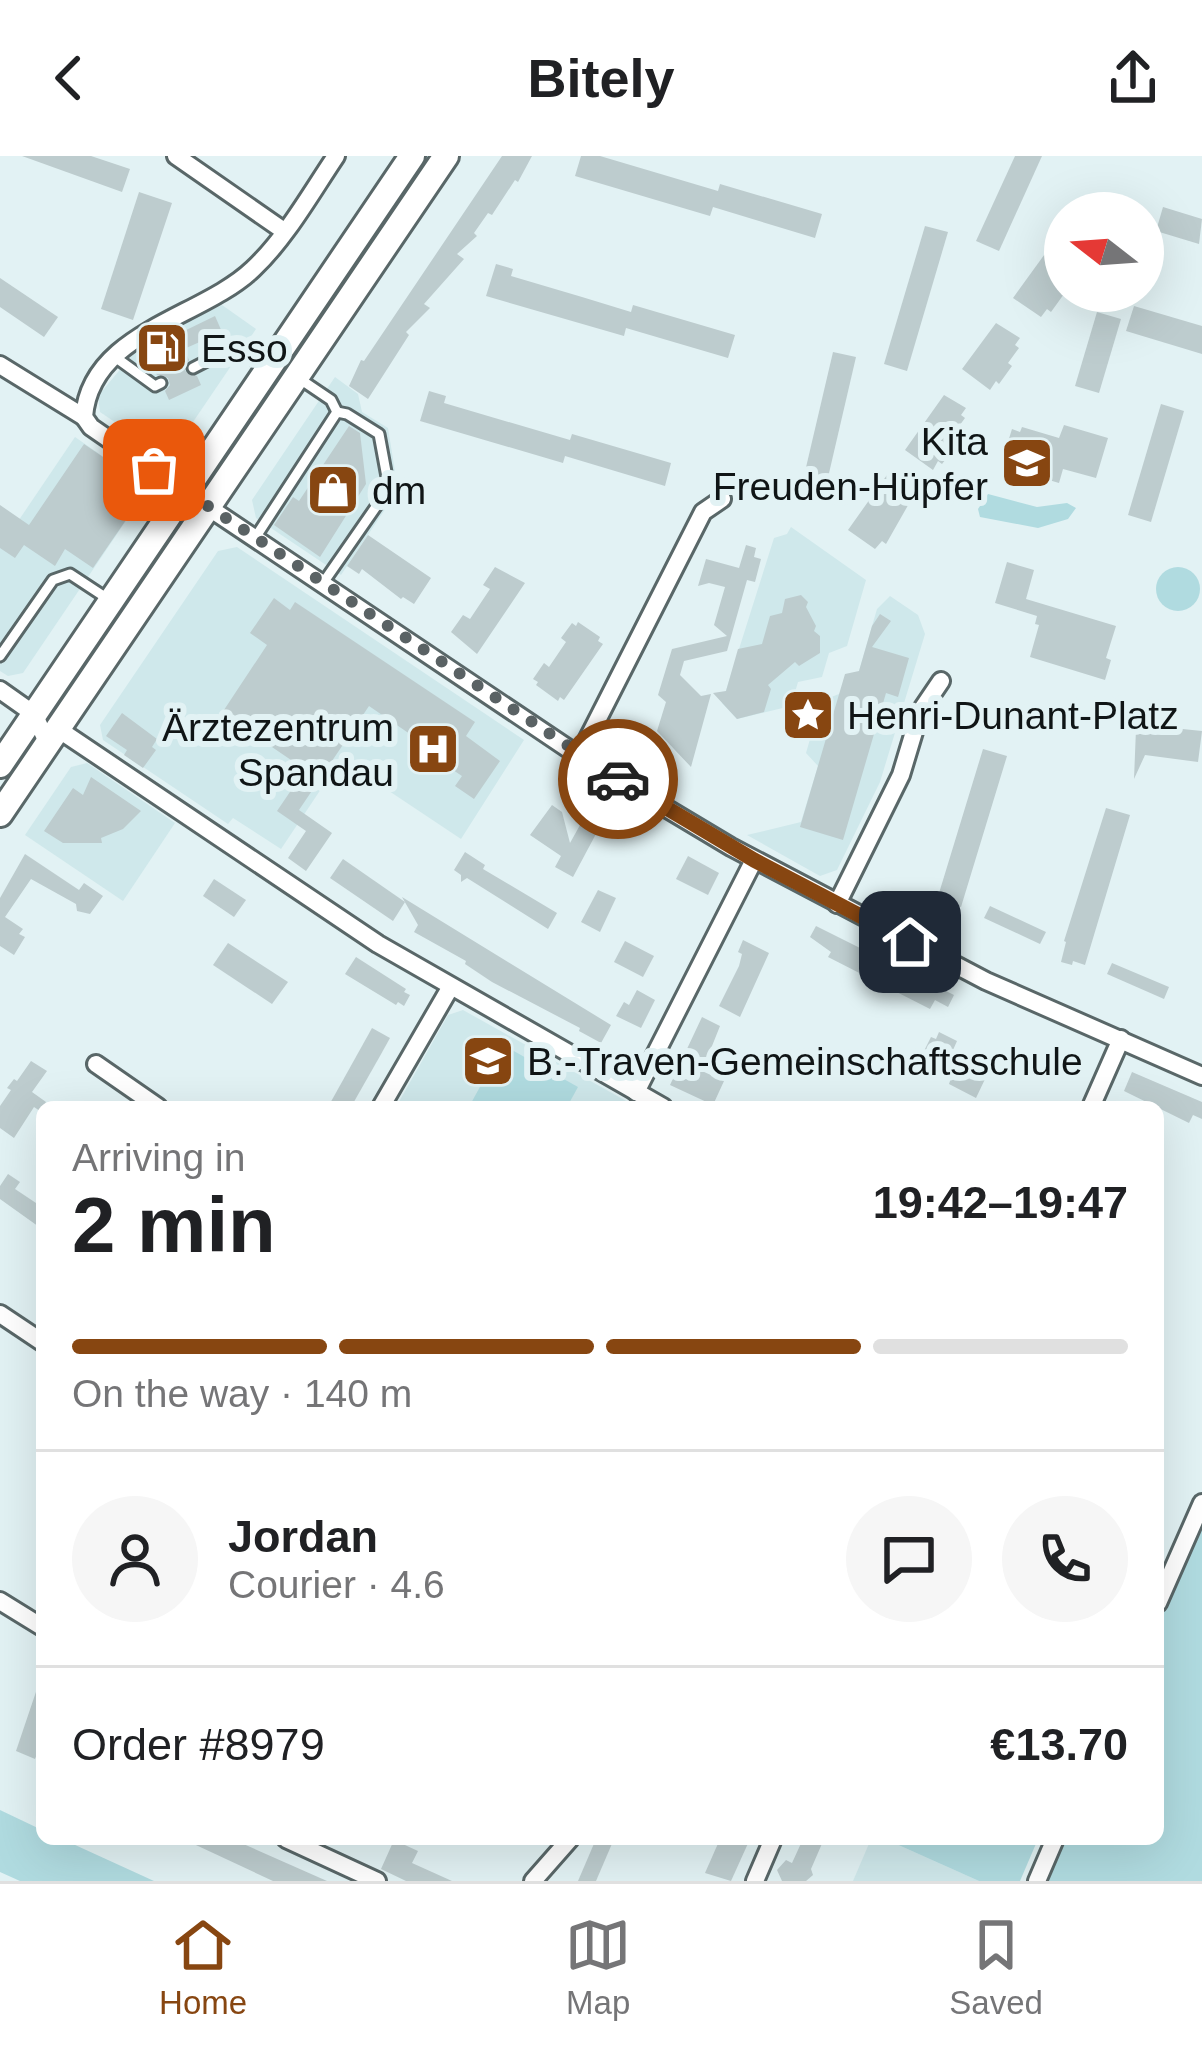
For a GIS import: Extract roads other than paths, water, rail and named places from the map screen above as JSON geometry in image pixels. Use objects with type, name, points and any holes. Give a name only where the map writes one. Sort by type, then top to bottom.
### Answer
[{"type":"main road","points":[[0,764],[412,156]]},
{"type":"main road","points":[[0,814],[446,156]]},
{"type":"main road","points":[[185,491],[208,507]]},
{"type":"street","points":[[176,156],[284,231]]},
{"type":"street","points":[[85,409],[115,357],[159,324],[232,287],[256,266],[336,156]]},
{"type":"street","points":[[0,365],[85,409],[91,427],[185,491]]},
{"type":"street","points":[[579,755],[703,512],[722,499]]},
{"type":"street","points":[[208,507],[579,755],[754,860],[986,981],[1202,1076]]},
{"type":"street","points":[[838,904],[901,775],[920,712],[941,681]]},
{"type":"street","points":[[0,690],[34,714],[52,737],[450,988],[652,1101]]},
{"type":"street","points":[[636,1092],[754,860]]},
{"type":"street","points":[[384,1101],[450,988]]},
{"type":"street","points":[[1094,1101],[1120,1039]]},
{"type":"street","points":[[90,1059],[150,1101]]},
{"type":"street","points":[[0,1313],[36,1338]]},
{"type":"street","points":[[1164,1589],[1202,1503]]},
{"type":"street","points":[[0,1601],[36,1623]]},
{"type":"street","points":[[299,1845],[376,1881]]},
{"type":"street","points":[[533,1881],[565,1845]]},
{"type":"street","points":[[754,1881],[770,1845]]},
{"type":"street","points":[[1037,1881],[1052,1845]]},
{"type":"lane","points":[[193,368],[232,348],[268,369]]},
{"type":"lane","points":[[115,357],[155,386],[161,383]]},
{"type":"lane","points":[[297,376],[331,400],[337,412]]},
{"type":"lane","points":[[255,538],[337,412]]},
{"type":"lane","points":[[323,584],[389,488],[379,434],[337,412]]},
{"type":"lane","points":[[0,656],[53,580],[70,574],[111,601]]},
{"type":"place","name":"Esso","points":[[162,348]]},
{"type":"place","name":"Kita Freuden-Hüpfer","points":[[1027,463]]},
{"type":"place","name":"dm","points":[[333,490]]},
{"type":"place","name":"Henri-Dunant-Platz","points":[[808,715]]},
{"type":"place","name":"Ärztezentrum Spandau","points":[[433,749]]},
{"type":"place","name":"B.-Traven-Gemeinschaftsschule","points":[[488,1061]]}]
